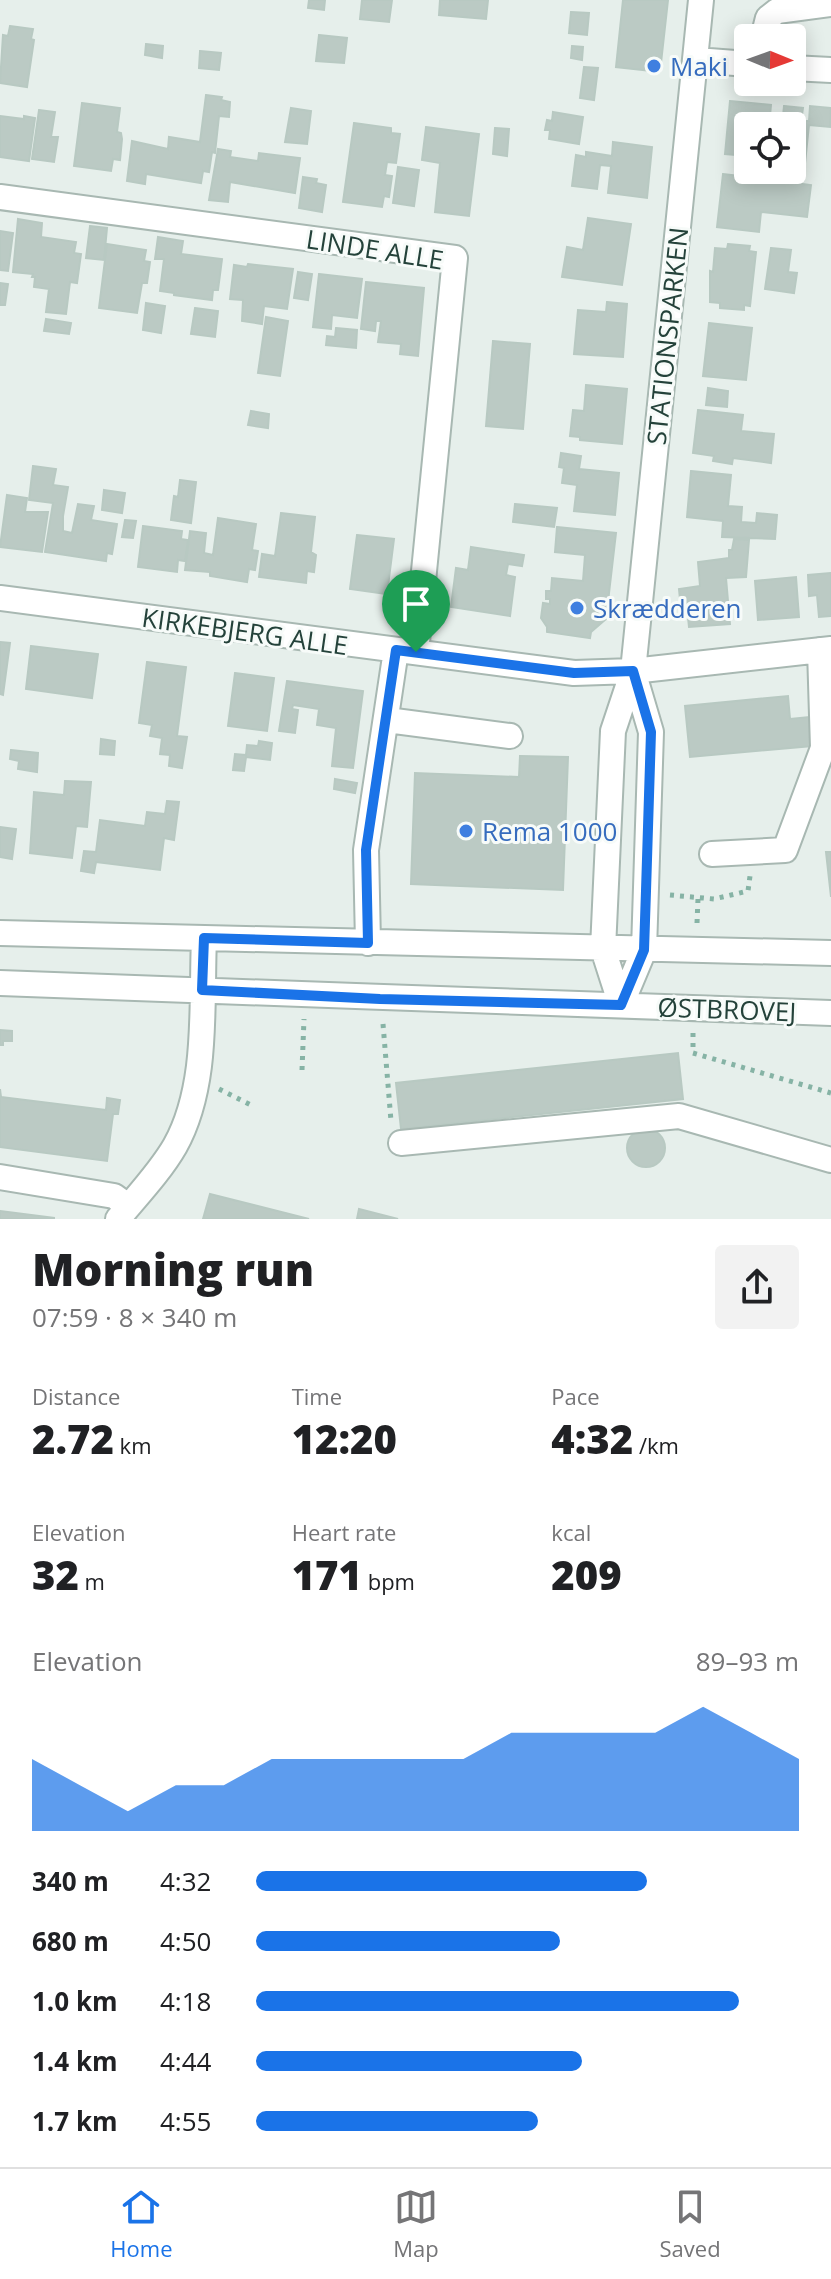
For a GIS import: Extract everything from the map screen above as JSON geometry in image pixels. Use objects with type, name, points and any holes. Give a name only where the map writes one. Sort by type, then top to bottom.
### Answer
[{"type":"street","name":"STATIONSPARKEN","points":[[621,1005],[603,949],[613,731],[633,671],[701,0]]},
{"type":"street","points":[[766,24],[768,18],[777,11],[831,4]]},
{"type":"street","points":[[696,60],[734,63]]},
{"type":"street","points":[[806,69],[831,70]]},
{"type":"street","name":"LINDE ALLE","points":[[0,197],[455,258],[406,651]]},
{"type":"street","name":"KIRKEBJERG ALLE","points":[[0,598],[574,673],[633,671],[826,649]]},
{"type":"street","points":[[712,854],[785,850],[823,748],[826,649]]},
{"type":"street","points":[[368,943],[366,850],[387,720],[406,651]]},
{"type":"street","name":"STATIONSPARKEN","points":[[621,1005],[644,950],[651,732],[633,671]]},
{"type":"street","points":[[387,720],[510,736]]},
{"type":"street","points":[[0,933],[831,953]]},
{"type":"street","points":[[0,1177],[114,1196],[123,1213],[175,1147],[191,1105],[196,1077],[204,938]]},
{"type":"street","name":"ØSTBROVEJ","points":[[0,983],[831,1013]]},
{"type":"street","points":[[401,1143],[679,1116],[831,1160]]},
{"type":"path","points":[[698,899],[714,899],[748,891],[753,852]]},
{"type":"path","points":[[302,1070],[305,994]]},
{"type":"path","points":[[380,999],[392,1133],[401,1143]]},
{"type":"path","points":[[693,1009],[693,1053],[831,1093]]},
{"type":"path","points":[[196,1077],[253,1106]]},
{"type":"building","points":[[309,0],[325,0],[324,10],[308,8]]},
{"type":"building","points":[[362,0],[392,0],[389,22],[360,19]]},
{"type":"building","points":[[440,0],[488,0],[486,19],[439,15]]},
{"type":"building","points":[[623,0],[668,0],[660,72],[616,67]]},
{"type":"building","points":[[571,12],[589,13],[587,35],[569,33]]},
{"type":"building","points":[[10,26],[33,29],[27,87],[0,83],[3,35],[8,36]]},
{"type":"building","points":[[319,35],[347,38],[344,63],[316,61]]},
{"type":"building","points":[[146,44],[163,46],[162,58],[145,55]]},
{"type":"building","points":[[572,46],[583,47],[582,60],[571,58]]},
{"type":"building","points":[[200,51],[221,53],[219,70],[199,68]]},
{"type":"building","points":[[584,67],[598,68],[594,100],[580,98]]},
{"type":"building","points":[[206,95],[222,97],[221,100],[230,102],[229,117],[219,116],[215,153],[212,152],[209,172],[203,171],[201,183],[146,174],[145,184],[127,181],[132,141],[168,149],[169,137],[200,142]]},
{"type":"building","points":[[730,101],[771,105],[770,112],[734,112],[734,155],[725,154]]},
{"type":"building","points":[[82,103],[120,108],[117,132],[121,133],[122,139],[120,160],[113,159],[111,171],[74,166]]},
{"type":"building","points":[[784,106],[803,108],[802,112],[783,112]]},
{"type":"building","points":[[810,106],[831,108],[830,127],[809,125],[806,154],[806,121],[809,121]]},
{"type":"building","points":[[291,108],[311,111],[307,144],[285,142]]},
{"type":"building","points":[[39,110],[55,112],[51,137],[58,137],[54,162],[32,159]]},
{"type":"building","points":[[553,112],[583,117],[579,144],[549,139],[550,130],[545,130],[547,120],[552,121]]},
{"type":"building","points":[[0,116],[35,118],[29,161],[0,157]]},
{"type":"building","points":[[354,123],[391,128],[391,133],[400,134],[396,163],[387,162],[385,175],[392,176],[389,197],[384,196],[382,207],[343,202]]},
{"type":"building","points":[[426,127],[479,134],[469,216],[435,212],[440,163],[422,160]]},
{"type":"building","points":[[495,128],[509,129],[507,156],[493,154]]},
{"type":"building","points":[[613,142],[652,147],[647,198],[608,193],[611,166],[600,165],[597,189],[572,186],[576,155],[586,157],[586,152],[612,156]]},
{"type":"building","points":[[218,149],[231,151],[230,157],[258,161],[259,153],[300,158],[295,193],[230,182],[228,202],[209,200]]},
{"type":"building","points":[[398,167],[419,170],[414,206],[393,203]]},
{"type":"building","points":[[723,174],[734,175],[734,184],[811,185],[807,217],[761,212],[759,232],[717,227]]},
{"type":"building","points":[[303,177],[317,179],[316,183],[326,185],[322,212],[299,208]]},
{"type":"building","points":[[588,218],[631,224],[622,285],[562,277],[567,247],[583,250]]},
{"type":"building","points":[[18,219],[42,223],[41,237],[76,242],[74,253],[81,254],[77,283],[70,282],[66,314],[46,312],[49,289],[34,287],[33,274],[13,272]]},
{"type":"building","points":[[90,226],[107,228],[104,260],[86,258]]},
{"type":"building","points":[[0,231],[13,233],[8,271],[0,270]]},
{"type":"building","points":[[158,237],[183,241],[181,254],[222,259],[218,290],[213,290],[212,300],[160,291],[164,259],[155,259]]},
{"type":"building","points":[[107,244],[146,250],[144,261],[150,262],[147,283],[142,283],[137,313],[99,308]]},
{"type":"building","points":[[728,244],[750,246],[749,251],[756,252],[750,306],[744,305],[744,310],[720,308],[720,303],[710,302],[710,271],[713,272],[715,248],[727,249]]},
{"type":"building","points":[[771,248],[791,250],[788,272],[797,273],[794,293],[765,289]]},
{"type":"building","points":[[248,264],[293,269],[287,309],[264,306],[262,324],[242,321],[243,300],[230,299],[234,265],[247,267]]},
{"type":"building","points":[[298,272],[312,274],[308,300],[294,298]]},
{"type":"building","points":[[319,274],[362,279],[357,318],[332,315],[331,329],[313,327]]},
{"type":"building","points":[[366,282],[424,288],[418,356],[400,354],[401,344],[378,342],[381,321],[376,321],[375,331],[361,329]]},
{"type":"building","points":[[0,283],[8,284],[5,305],[0,305]]},
{"type":"building","points":[[607,302],[627,304],[623,357],[574,354],[578,310],[606,312]]},
{"type":"building","points":[[146,303],[165,306],[161,333],[143,330]]},
{"type":"building","points":[[195,308],[218,311],[215,337],[191,334]]},
{"type":"building","points":[[266,317],[288,321],[280,376],[258,373]]},
{"type":"building","points":[[46,319],[71,323],[69,334],[44,331]]},
{"type":"building","points":[[709,323],[752,328],[746,380],[703,376]]},
{"type":"building","points":[[336,328],[357,330],[356,348],[326,345],[327,336],[335,337]]},
{"type":"building","points":[[493,341],[530,344],[523,429],[486,426]]},
{"type":"building","points":[[586,385],[627,389],[622,444],[580,440],[580,437],[570,436],[573,410],[584,411]]},
{"type":"building","points":[[708,388],[728,391],[727,407],[706,405]]},
{"type":"building","points":[[698,410],[743,415],[741,431],[774,434],[771,463],[733,458],[732,464],[713,461],[714,456],[693,453]]},
{"type":"building","points":[[251,411],[269,414],[268,428],[248,425]]},
{"type":"building","points":[[561,453],[581,456],[579,469],[619,473],[615,515],[574,511],[577,485],[562,483],[564,468],[559,467]]},
{"type":"building","points":[[33,466],[56,469],[53,485],[68,487],[63,531],[72,533],[78,504],[94,506],[91,520],[117,524],[112,554],[107,553],[106,561],[45,552],[53,503],[29,500]]},
{"type":"building","points":[[691,471],[731,475],[728,506],[742,507],[741,522],[756,523],[757,513],[777,515],[775,539],[722,537],[723,521],[687,517]]},
{"type":"building","points":[[180,480],[196,482],[191,523],[171,520]]},
{"type":"building","points":[[104,490],[125,493],[122,513],[102,510]]},
{"type":"building","points":[[7,495],[27,498],[25,512],[48,512],[42,552],[0,547]]},
{"type":"building","points":[[515,504],[557,508],[554,527],[513,522]]},
{"type":"building","points":[[281,513],[315,517],[311,552],[316,555],[314,572],[307,571],[306,583],[259,577],[262,554],[275,556]]},
{"type":"building","points":[[218,518],[256,524],[252,550],[258,551],[255,570],[249,569],[247,582],[210,576],[210,572],[185,570],[190,531],[206,533],[204,553],[213,555]]},
{"type":"building","points":[[125,520],[136,521],[133,538],[122,537]]},
{"type":"building","points":[[143,526],[182,531],[181,539],[188,540],[185,561],[178,560],[177,572],[138,567]]},
{"type":"building","points":[[557,527],[616,533],[606,619],[591,632],[590,638],[547,632],[541,618],[543,603],[550,604],[546,591],[551,591],[552,578],[583,581],[585,555],[555,552]]},
{"type":"building","points":[[357,535],[394,539],[387,594],[350,589]]},
{"type":"building","points":[[734,539],[749,540],[746,577],[726,578],[730,624],[689,627],[687,608],[681,609],[679,589],[700,586],[698,562],[729,558]]},
{"type":"building","points":[[471,547],[524,555],[522,566],[508,564],[506,575],[515,577],[510,616],[451,607],[456,568],[468,570]]},
{"type":"building","points":[[831,573],[831,616],[819,617],[817,595],[809,596],[808,575]]},
{"type":"building","points":[[796,577],[799,617],[758,620],[755,581]]},
{"type":"building","points":[[0,642],[10,643],[3,695],[0,694]]},
{"type":"building","points":[[31,646],[98,654],[92,698],[26,689]]},
{"type":"building","points":[[147,662],[186,667],[177,736],[187,737],[182,768],[169,766],[170,755],[160,754],[162,738],[150,736],[152,725],[139,723]]},
{"type":"building","points":[[235,673],[274,678],[267,731],[228,726]]},
{"type":"building","points":[[287,681],[363,691],[353,768],[332,766],[336,728],[317,725],[319,709],[293,705],[292,709],[298,710],[295,733],[279,731]]},
{"type":"building","points":[[788,696],[790,719],[809,717],[812,746],[690,757],[685,706]]},
{"type":"building","points":[[101,739],[115,741],[114,755],[100,754]]},
{"type":"building","points":[[259,741],[272,743],[270,760],[246,757],[244,771],[233,770],[235,754],[246,755],[247,745],[258,746]]},
{"type":"building","points":[[11,750],[38,753],[37,772],[18,769],[19,761],[10,759]]},
{"type":"building","points":[[520,756],[568,757],[563,890],[411,884],[415,773],[519,777]]},
{"type":"building","points":[[335,779],[357,783],[355,793],[334,789]]},
{"type":"building","points":[[65,781],[91,782],[87,827],[76,826],[72,858],[30,853],[34,792],[64,795]]},
{"type":"building","points":[[167,801],[179,802],[174,840],[164,838],[160,870],[96,862],[94,873],[81,871],[84,851],[96,852],[100,820],[145,826],[147,812],[165,814]]},
{"type":"building","points":[[0,827],[16,829],[12,859],[0,857]]},
{"type":"building","points":[[826,852],[831,852],[831,897]]},
{"type":"building","points":[[0,1030],[12,1031],[12,1041],[3,1041],[0,1045]]},
{"type":"building","points":[[678,1053],[683,1099],[401,1129],[396,1083]]},
{"type":"building","points":[[0,1089],[1,1097],[106,1110],[107,1098],[120,1100],[118,1114],[113,1114],[107,1161],[0,1147]]},
{"type":"building","points":[[646,1129],[659,1135],[665,1148],[659,1161],[646,1167],[633,1161],[627,1148],[633,1135]]},
{"type":"building","points":[[210,1194],[309,1219],[203,1219]]},
{"type":"building","points":[[359,1209],[398,1219],[357,1219]]},
{"type":"building","points":[[0,1211],[54,1218],[54,1219],[0,1219]]},
{"type":"place","name":"Maki","points":[[654,66]]},
{"type":"place","name":"Skrædderen","points":[[577,608]]},
{"type":"place","name":"Rema 1000","points":[[466,831]]},
{"type":"route","points":[[396,650],[416,652],[574,673],[633,671],[651,732],[644,950],[621,1005],[380,999],[202,990],[204,938],[368,943],[366,850],[396,650]]}]
